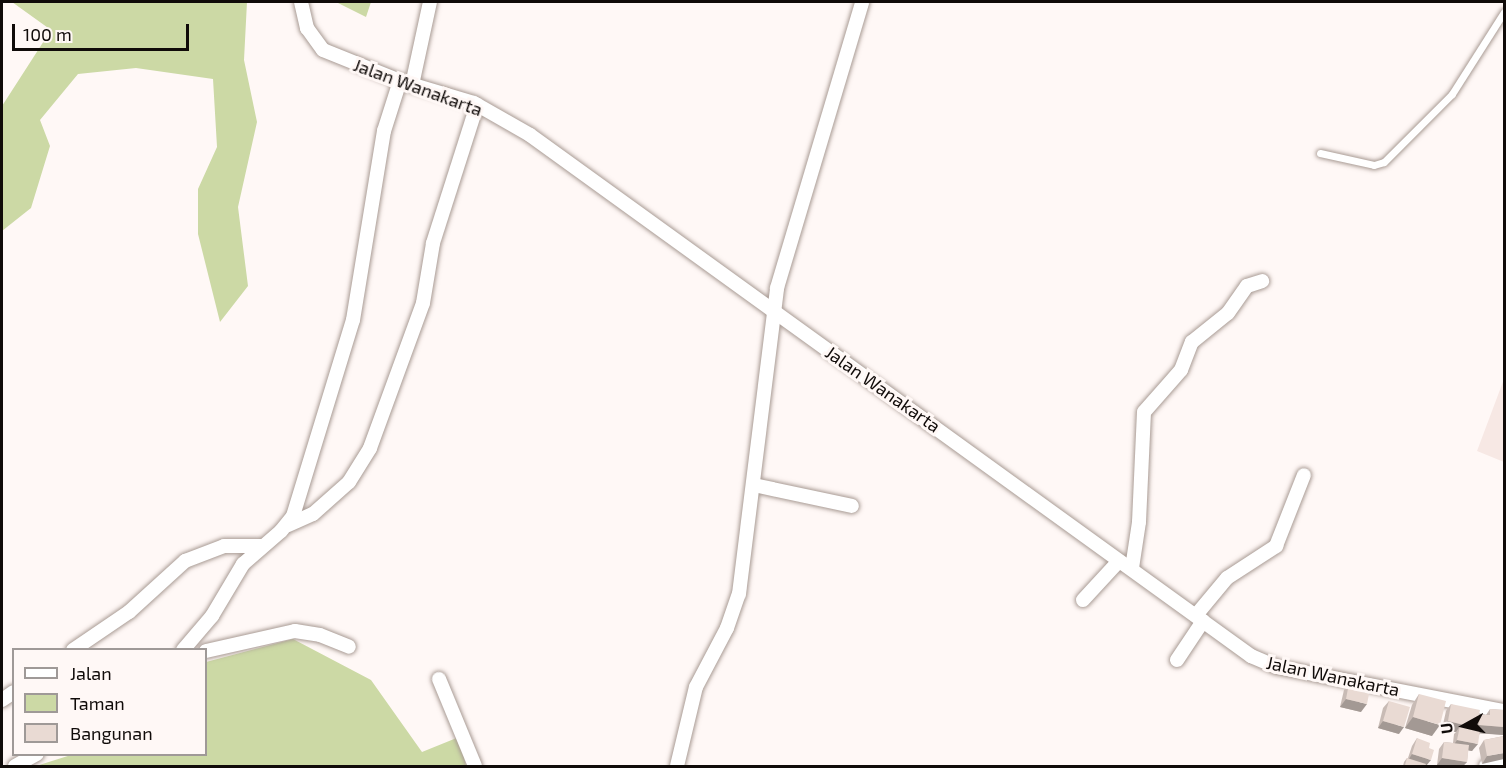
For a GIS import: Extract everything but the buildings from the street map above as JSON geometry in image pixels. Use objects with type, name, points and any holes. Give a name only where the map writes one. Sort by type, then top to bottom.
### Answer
[{"type":"street","name":"Jalan Wanakarta","points":[[301,2],[307,28],[323,50],[406,83],[477,105],[595,180],[773,314],[925,418],[1251,656],[1277,667],[1504,711]]},
{"type":"street","points":[[288,525],[347,344],[384,131],[406,83],[430,2]]},
{"type":"street","points":[[677,766],[696,687],[726,628],[739,594],[773,314],[847,44],[862,2]]},
{"type":"street","points":[[185,648],[212,616],[233,577],[262,546],[288,525],[313,514],[349,482],[370,448],[423,303],[433,243],[477,105]]},
{"type":"street","points":[[1132,568],[1139,522],[1144,412],[1180,370],[1192,342],[1228,313],[1247,286],[1262,281]]},
{"type":"street","points":[[1177,660],[1200,618],[1227,578],[1276,546],[1304,475]]},
{"type":"street","points":[[754,485],[852,507]]},
{"type":"street","points":[[75,648],[129,612],[185,561],[224,546],[262,546]]},
{"type":"street","points":[[1083,600],[1119,561]]},
{"type":"street","points":[[207,651],[295,631],[320,635],[349,647]]},
{"type":"street","points":[[439,679],[475,766]]},
{"type":"street","points":[[15,766],[33,756]]},
{"type":"street","points":[[1486,766],[1504,763]]},
{"type":"lane","points":[[1320,153],[1374,165],[1384,162],[1452,94],[1504,12]]},
{"type":"shaded area","points":[[1504,379],[1504,462],[1477,451]]},
{"type":"green space","points":[[12,2],[247,2],[244,60],[257,122],[238,207],[248,286],[220,322],[198,234],[198,189],[217,147],[213,79],[136,68],[78,74],[40,120],[50,146],[31,208],[2,231],[2,106],[51,30]]},
{"type":"green space","points":[[336,2],[371,2],[366,17]]},
{"type":"green space","points":[[293,639],[371,680],[422,752],[459,737],[466,766],[36,766],[68,756],[207,756],[207,662]]}]
